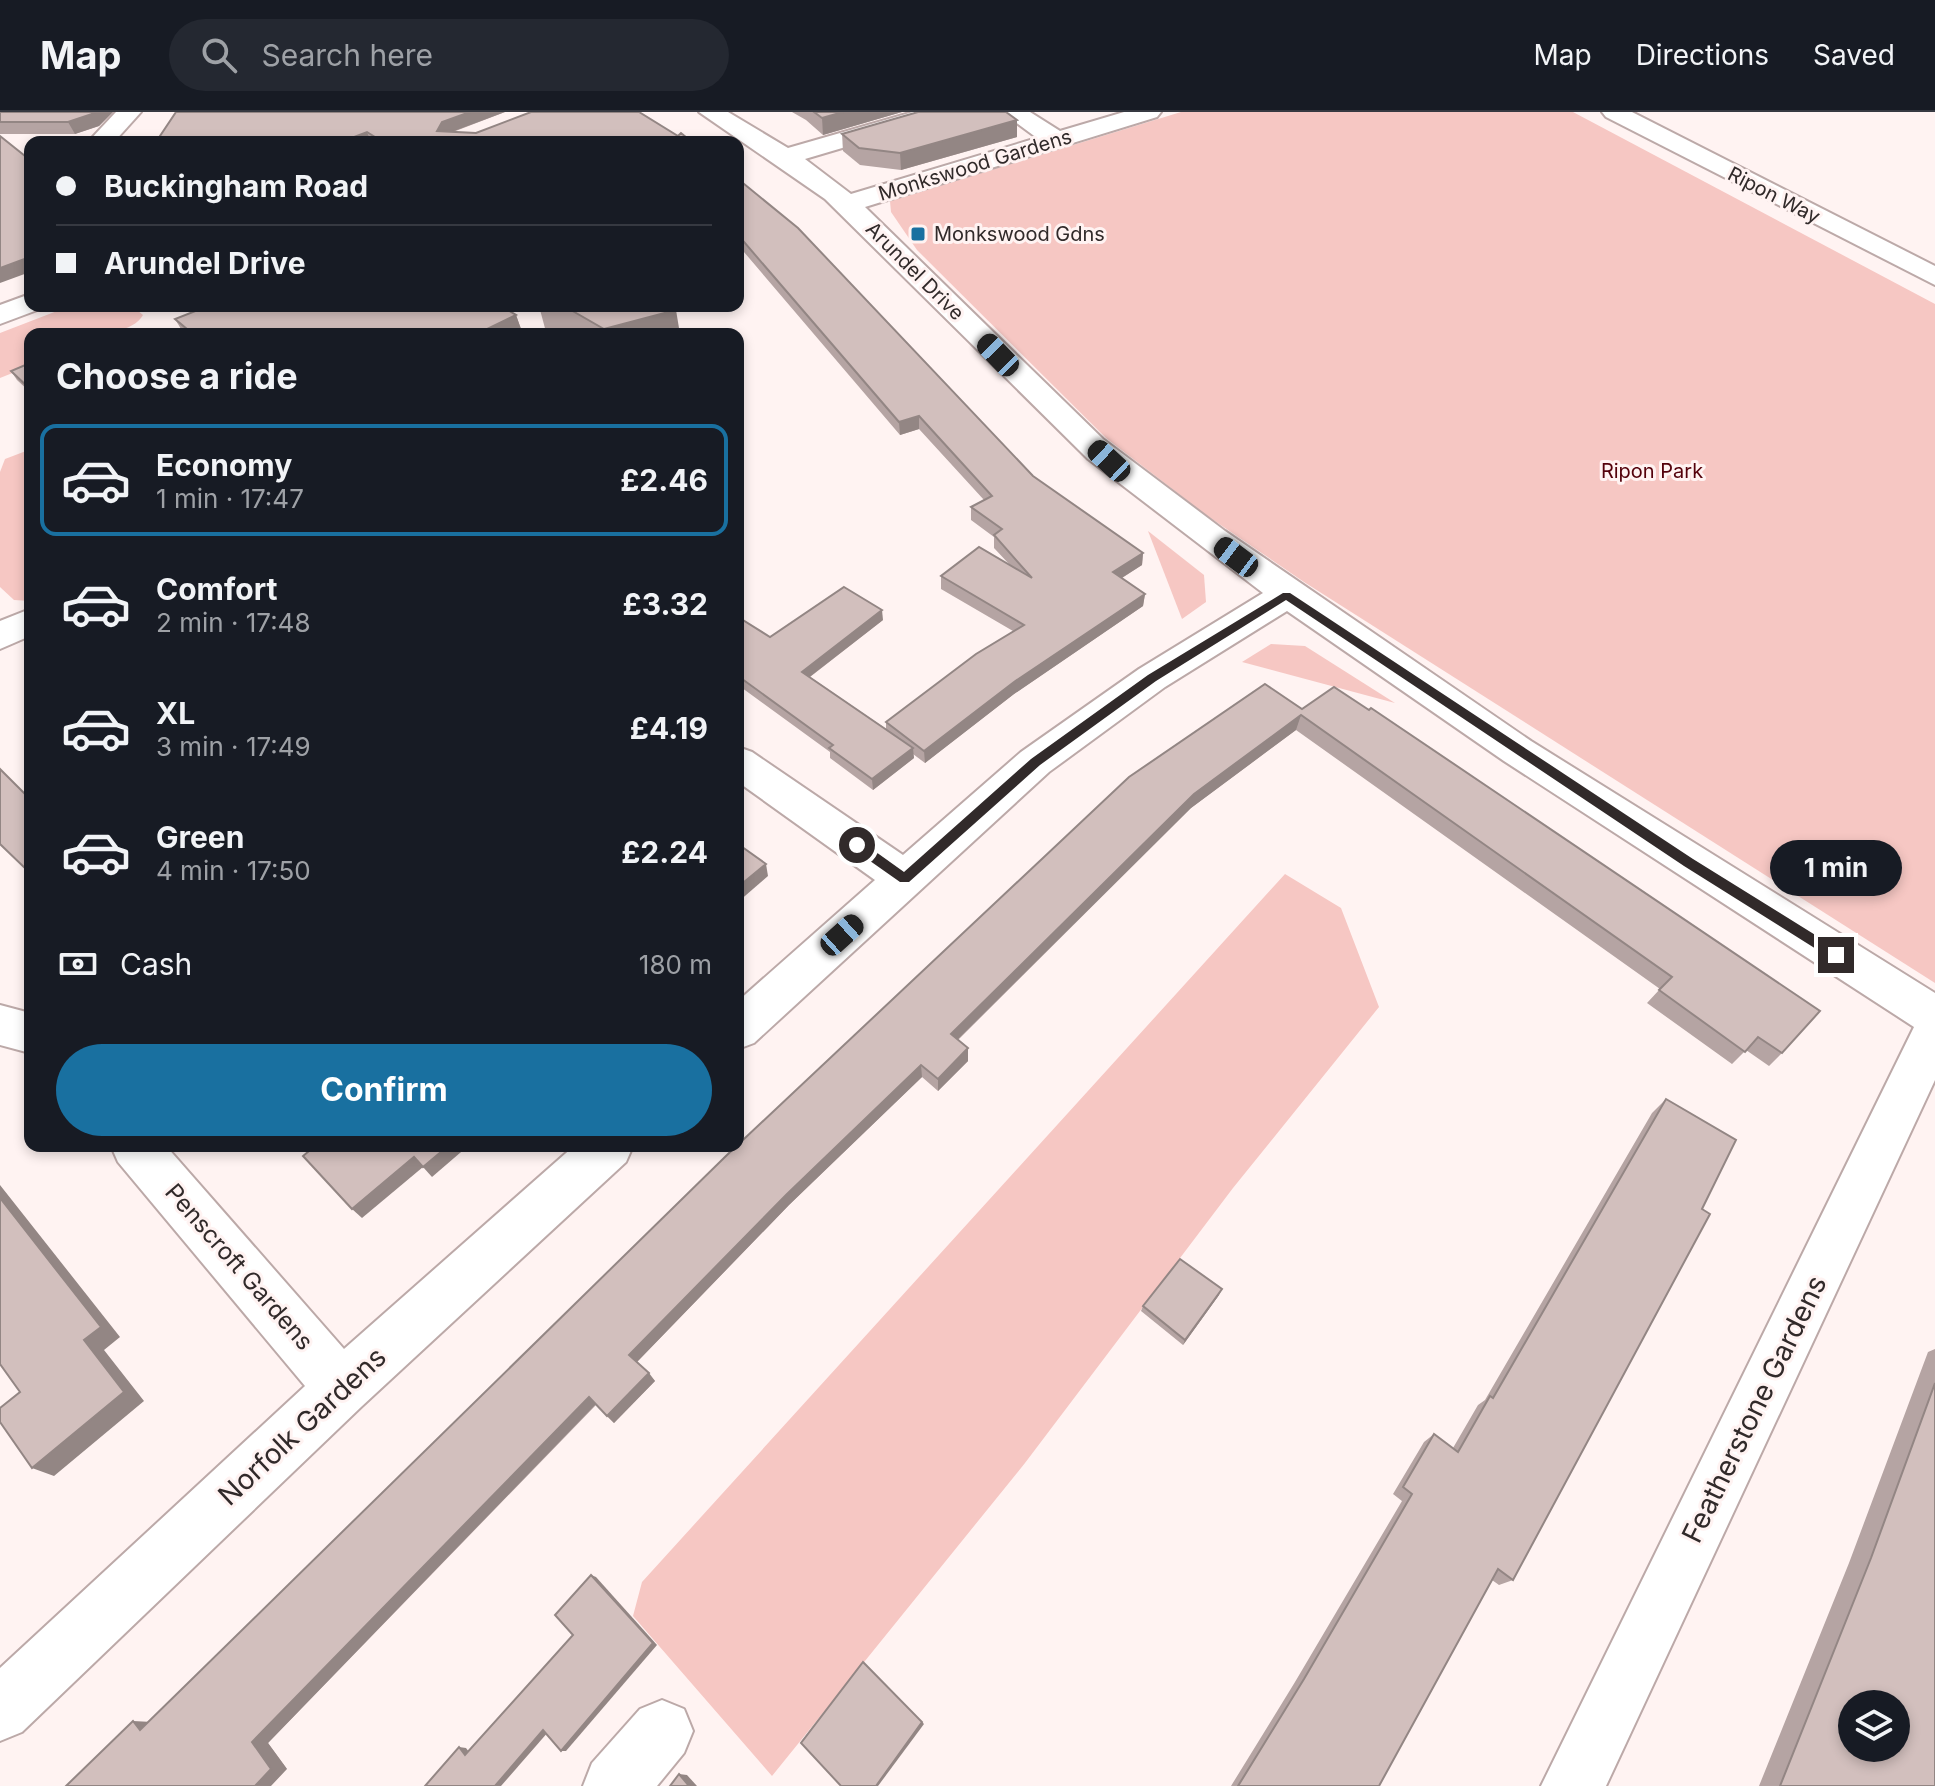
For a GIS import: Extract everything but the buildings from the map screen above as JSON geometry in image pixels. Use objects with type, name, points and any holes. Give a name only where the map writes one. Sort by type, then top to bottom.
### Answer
[{"type":"street","points":[[106,136],[129,112]]},
{"type":"street","name":"Arundel Drive","points":[[711,112],[785,157],[847,204],[1020,378],[1109,461],[1286,595],[1688,862],[1935,1017]]},
{"type":"street","points":[[785,157],[922,117],[929,112]]},
{"type":"street","points":[[1014,112],[1056,140]]},
{"type":"street","name":"Monkswood Gardens","points":[[847,204],[1149,112]]},
{"type":"street","name":"Ripon Way","points":[[1614,112],[1935,277]]},
{"type":"street","points":[[0,315],[24,305]]},
{"type":"street","points":[[744,1024],[1035,762],[1152,678],[1286,595]]},
{"type":"street","points":[[744,766],[905,879]]},
{"type":"street","points":[[0,1025],[24,1031]]},
{"type":"street","name":"Featherstone Gardens","points":[[1573,1786],[1935,1031]]},
{"type":"street","name":"Penscroft Gardens","points":[[140,1152],[342,1388]]},
{"type":"street","name":"Norfolk Gardens","points":[[0,1710],[342,1388],[602,1152]]},
{"type":"street","points":[[615,1786],[662,1731]]},
{"type":"green space","name":"Ripon Park","points":[[1181,112],[1573,112],[1935,304],[1935,983],[1304,582],[1206,515],[1106,438],[917,250],[891,212],[890,201]]},
{"type":"green space","points":[[54,312],[139,312],[143,315],[135,324],[125,328],[24,328],[24,368],[0,378],[0,333]]},
{"type":"green space","points":[[24,452],[24,601],[14,600],[0,587],[0,472],[5,459]]},
{"type":"green space","points":[[1148,531],[1204,575],[1206,602],[1182,619]]},
{"type":"green space","points":[[1271,644],[1305,646],[1395,703],[1242,662]]},
{"type":"green space","points":[[1285,874],[1341,908],[1379,1007],[1233,1188],[1025,1463],[772,1776],[633,1616],[642,1582]]},
{"type":"place","name":"Monkswood Gdns","points":[[918,234]]},
{"type":"route","points":[[857,845],[905,879],[1035,762],[1152,678],[1286,595],[1688,862],[1836,955]]}]
